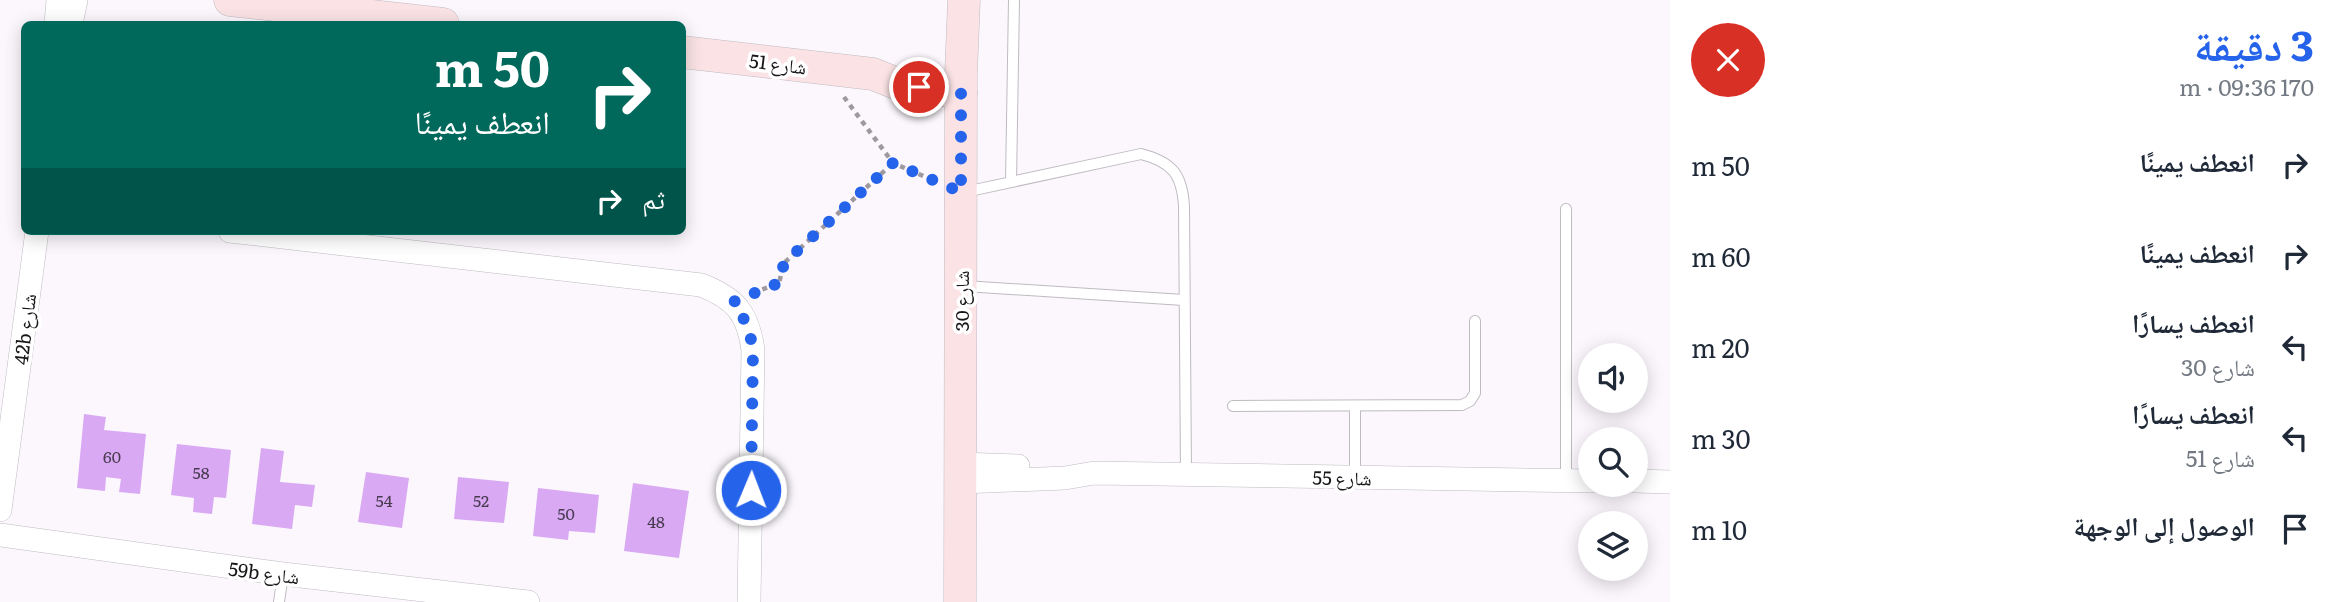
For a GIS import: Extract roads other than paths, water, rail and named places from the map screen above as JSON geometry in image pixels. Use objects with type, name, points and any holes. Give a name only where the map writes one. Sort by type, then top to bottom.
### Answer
[{"type":"street","points":[[56,21],[58,0]]},
{"type":"street","points":[[72,21],[76,0]]},
{"type":"street","points":[[230,0],[416,21]]},
{"type":"street","name":"شارع 30","points":[[960,602],[961,83],[964,0]]},
{"type":"street","name":"شارع 51","points":[[686,52],[873,74],[898,84],[961,83]]},
{"type":"street","name":"42b شارع","points":[[0,510],[36,235]]},
{"type":"street","points":[[265,235],[701,285],[733,302],[744,316],[753,350],[750,602]]},
{"type":"street","name":"شارع 55","points":[[961,473],[1066,467],[1094,473],[1578,480]]},
{"type":"street","points":[[1648,481],[1670,481]]},
{"type":"street","name":"59b شارع","points":[[0,535],[422,596],[528,602]]},
{"type":"lane","points":[[1012,182],[1014,0]]},
{"type":"lane","points":[[961,192],[1140,154],[1159,159],[1174,170],[1183,187],[1186,473]]},
{"type":"lane","points":[[1566,209],[1566,480]]},
{"type":"lane","points":[[961,286],[1184,300]]},
{"type":"lane","points":[[1233,406],[1453,406],[1470,401],[1476,384],[1475,321]]},
{"type":"lane","points":[[1354,477],[1355,406]]},
{"type":"lane","points":[[279,602],[283,574]]}]
